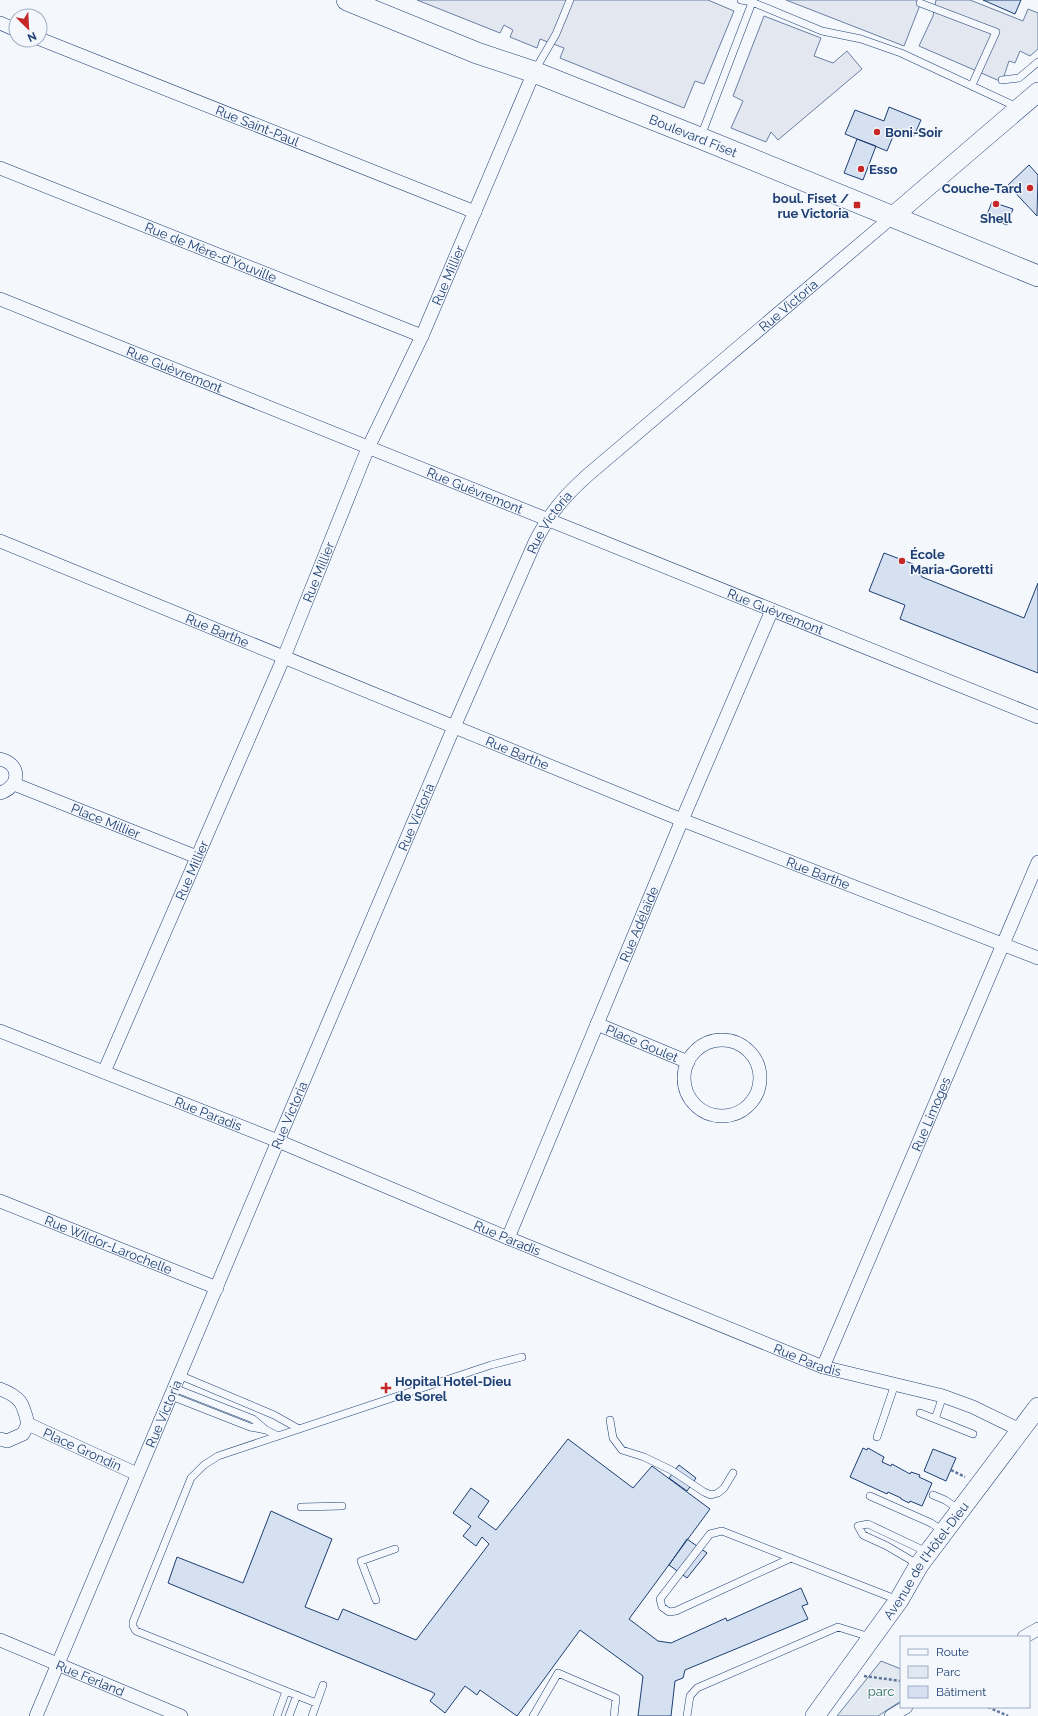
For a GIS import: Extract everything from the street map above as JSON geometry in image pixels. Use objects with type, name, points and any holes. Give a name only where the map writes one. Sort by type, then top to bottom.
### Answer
[{"type":"main road","name":"Boulevard Fiset","points":[[355,1],[477,53],[534,72],[1038,276]]},
{"type":"street","name":"Rue Saint-Paul","points":[[48,42],[475,212]]},
{"type":"street","name":"Rue Millier","points":[[104,1072],[284,657],[368,448],[422,336],[534,72]]},
{"type":"street","name":"Rue Victoria","points":[[36,1716],[454,727],[535,542],[547,520],[560,502],[577,484],[1038,92]]},
{"type":"street","name":"Rue de Mère-d'Youville","points":[[0,168],[422,336]]},
{"type":"street","name":"Rue Guèvremont","points":[[0,299],[1038,717]]},
{"type":"street","name":"Rue Barthe","points":[[0,541],[682,820],[1038,958]]},
{"type":"street","name":"Rue Adélaïde","points":[[508,1238],[682,820],[772,610]]},
{"type":"street","points":[[0,759],[11,763],[16,773],[14,784],[8,791],[0,793]]},
{"type":"street","name":"Place Millier","points":[[14,784],[197,857]]},
{"type":"street","name":"Rue Limoges","points":[[823,1367],[1038,862]]},
{"type":"street","name":"Place Goulet","points":[[597,1024],[688,1062]]},
{"type":"street","name":"Rue Paradis","points":[[0,1031],[278,1141],[508,1238],[823,1367],[944,1396],[973,1407],[1020,1430]]},
{"type":"street","name":"Place Goulet","points":[[717,1040],[730,1040],[742,1045],[751,1053],[758,1064],[760,1076],[758,1089],[753,1100],[744,1108],[733,1114],[721,1116],[709,1113],[698,1107],[690,1097],[685,1086],[684,1074],[688,1062],[695,1051],[705,1044],[717,1040]]},
{"type":"street","name":"Rue Wildor-Larochelle","points":[[0,1201],[217,1288]]},
{"type":"street","name":"Place Grondin","points":[[0,1389],[18,1399],[24,1406],[28,1424],[23,1434],[7,1442],[0,1439]]},
{"type":"street","name":"Avenue de l'Hôtel-Dieu","points":[[815,1716],[872,1638],[924,1559],[1038,1407]]},
{"type":"street","name":"Place Grondin","points":[[28,1424],[137,1474]]},
{"type":"street","points":[[1026,1636],[1038,1629]]},
{"type":"street","name":"Rue Ferland","points":[[0,1640],[181,1716]]},
{"type":"street","points":[[891,1716],[904,1708]]},
{"type":"lane","points":[[534,72],[556,34],[570,0]]},
{"type":"lane","points":[[741,0],[753,1],[822,31],[861,39],[901,53],[1019,108]]},
{"type":"lane","points":[[700,138],[753,1]]},
{"type":"lane","points":[[920,3],[996,32],[972,85]]},
{"type":"lane","points":[[1002,80],[1019,78],[1038,62]]},
{"type":"lane","points":[[316,1703],[136,1631],[133,1626],[133,1622],[191,1478],[204,1465],[218,1456],[491,1365],[522,1357]]},
{"type":"lane","points":[[179,1376],[274,1415],[299,1429]]},
{"type":"lane","points":[[877,1437],[895,1384]]},
{"type":"lane","points":[[172,1392],[253,1419],[266,1430],[278,1436]]},
{"type":"lane","points":[[935,1419],[944,1396]]},
{"type":"lane","points":[[920,1413],[973,1434]]},
{"type":"lane","points":[[610,1420],[613,1438],[622,1450],[672,1470],[704,1492],[711,1495],[718,1494],[724,1488],[733,1473]]},
{"type":"lane","points":[[933,1495],[945,1500],[960,1510]]},
{"type":"lane","points":[[870,1496],[931,1523],[944,1532]]},
{"type":"lane","points":[[301,1506],[342,1506]]},
{"type":"lane","points":[[868,1524],[924,1559],[887,1546],[863,1535],[858,1526],[868,1524]]},
{"type":"lane","points":[[791,1558],[676,1611],[669,1612],[662,1607],[660,1599],[710,1534],[722,1531],[791,1558],[898,1600]]},
{"type":"lane","points":[[376,1600],[361,1562],[395,1549]]},
{"type":"lane","points":[[687,1716],[690,1696],[697,1688],[838,1627],[872,1638]]},
{"type":"lane","points":[[533,1716],[558,1673],[616,1698],[614,1716]]},
{"type":"lane","points":[[312,1716],[324,1685]]},
{"type":"lane","points":[[277,1716],[286,1691]]},
{"type":"lane","points":[[289,1716],[298,1695]]},
{"type":"path","points":[[846,1674],[900,1681]]},
{"type":"path","points":[[990,1708],[1008,1716]]},
{"type":"green space","name":"parc","points":[[881,1661],[900,1669],[900,1702],[878,1716],[837,1716]]},
{"type":"shaded area","points":[[417,0],[708,0],[734,11],[704,84],[695,81],[684,108],[560,58],[564,48],[540,39],[537,48],[510,37],[513,30],[504,25],[500,33]]},
{"type":"shaded area","points":[[786,0],[922,0],[904,46]]},
{"type":"shaded area","points":[[936,0],[970,0],[1023,21],[1028,9],[1038,13],[1038,49],[1030,56],[1020,51],[1015,63],[1009,61],[1002,82],[919,46],[933,16]]},
{"type":"shaded area","points":[[764,16],[821,38],[814,56],[833,63],[847,51],[862,69],[778,140],[771,132],[766,142],[731,128],[743,101],[733,96]]},
{"type":"building","points":[[983,0],[1021,0],[1015,14]]},
{"type":"building","points":[[889,107],[921,120],[914,136],[896,129],[887,151],[845,134],[855,110],[884,121]]},
{"type":"building","points":[[857,139],[876,146],[863,180],[844,173]]},
{"type":"building","points":[[1029,165],[1038,175],[1037,216],[1008,185]]},
{"type":"building","points":[[992,202],[1013,209],[1007,225],[986,217]]},
{"type":"building","points":[[884,553],[913,564],[922,577],[1024,618],[1038,583],[1038,673],[900,619],[905,605],[869,591]]},
{"type":"building","points":[[568,1439],[633,1488],[652,1466],[710,1509],[629,1619],[658,1641],[671,1643],[726,1618],[727,1621],[801,1588],[808,1604],[802,1606],[808,1619],[685,1670],[683,1678],[675,1681],[671,1716],[638,1716],[643,1676],[580,1630],[517,1716],[480,1690],[477,1695],[465,1686],[445,1713],[430,1701],[435,1694],[432,1692],[168,1583],[177,1557],[243,1583],[271,1511],[332,1539],[305,1607],[338,1620],[343,1609],[416,1640],[489,1544],[482,1537],[476,1546],[463,1536],[471,1526],[453,1513],[471,1488],[489,1501],[478,1517],[496,1530]]},
{"type":"building","points":[[863,1448],[867,1450],[868,1448],[884,1457],[882,1462],[891,1466],[892,1464],[910,1474],[911,1472],[920,1475],[919,1477],[932,1483],[922,1506],[910,1501],[909,1503],[888,1492],[887,1494],[850,1477]]},
{"type":"building","points":[[933,1449],[956,1458],[946,1481],[924,1471]]},
{"type":"building","points":[[679,1465],[696,1478],[687,1491],[669,1478]]},
{"type":"building","points":[[687,1539],[707,1553],[687,1578],[669,1565]]},
{"type":"place","name":"Boni-Soir","points":[[877,132]]},
{"type":"place","name":"Esso","points":[[861,169]]},
{"type":"place","name":"Couche-Tard","points":[[1030,188]]},
{"type":"place","name":"Shell","points":[[996,204]]},
{"type":"place","name":"boul. Fiset / rue Victoria","points":[[857,205]]},
{"type":"place","name":"École Maria-Goretti","points":[[902,561]]},
{"type":"place","name":"Hopital Hotel-Dieu de Sorel","points":[[386,1388]]}]
